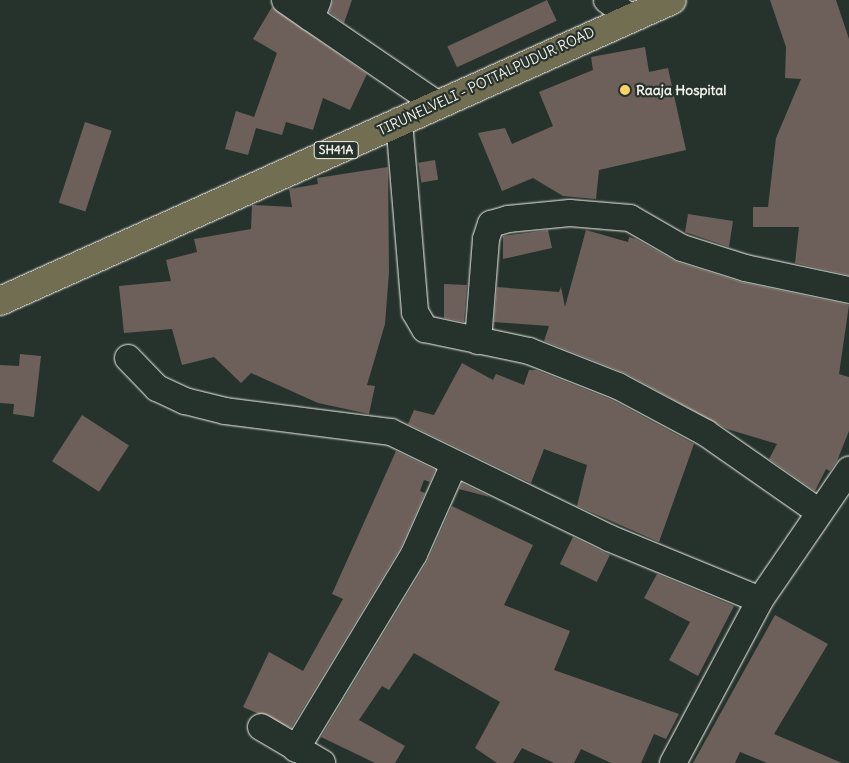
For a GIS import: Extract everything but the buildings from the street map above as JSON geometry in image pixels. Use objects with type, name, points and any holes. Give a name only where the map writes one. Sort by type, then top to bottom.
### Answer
[{"type":"main road","name":"TIRUNELVELI - POTTALPUDUR ROAD","points":[[0,301],[438,105],[618,8],[672,0]]},
{"type":"street","points":[[285,0],[314,9],[438,105]]},
{"type":"street","points":[[399,121],[415,312],[425,329],[436,334],[529,351],[669,411],[818,511]]},
{"type":"street","points":[[478,341],[486,238],[491,224],[508,219],[570,213],[630,218],[682,248],[745,268],[849,290]]},
{"type":"street","points":[[128,358],[157,388],[186,401],[225,411],[390,432],[609,538],[760,600]]},
{"type":"street","points":[[296,749],[414,554],[454,464]]},
{"type":"street","points":[[673,763],[760,600],[818,511],[849,470]]},
{"type":"street","points":[[261,728],[322,763]]},
{"type":"place","name":"Raaja Hospital","points":[[625,90]]}]
